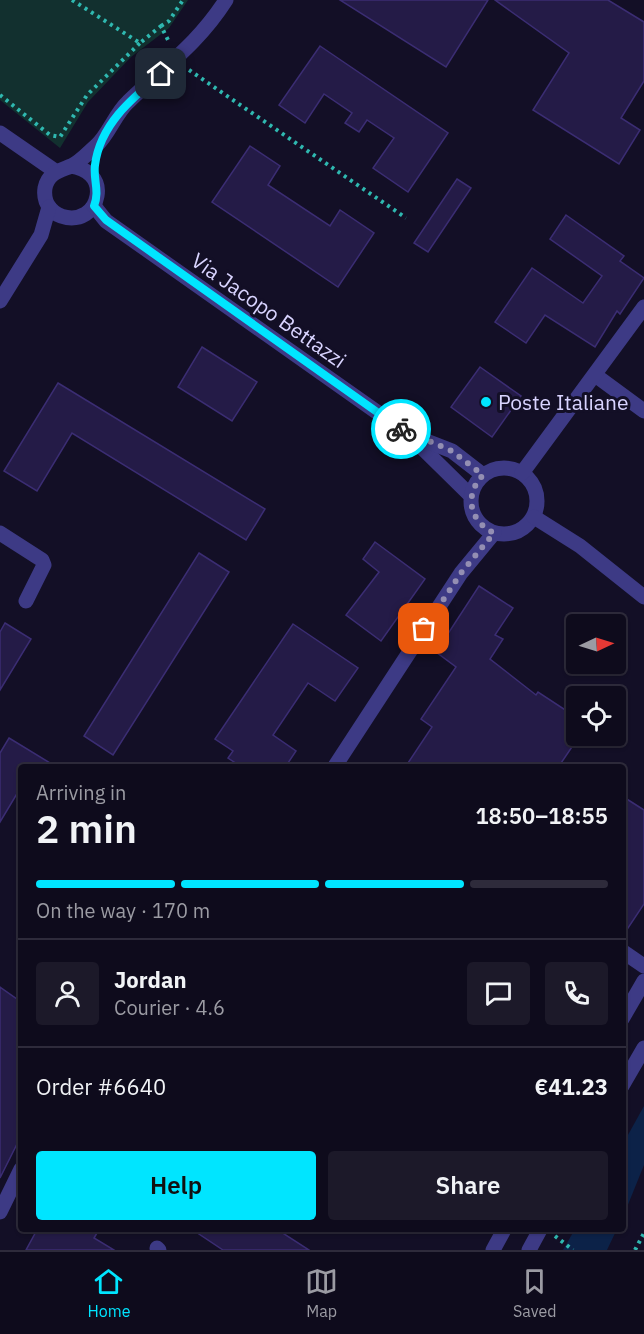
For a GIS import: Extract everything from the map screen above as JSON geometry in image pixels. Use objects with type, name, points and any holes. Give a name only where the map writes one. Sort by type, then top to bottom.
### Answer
[{"type":"street","points":[[0,301],[41,235],[49,207],[45,195],[51,176],[71,166],[98,145],[126,103],[178,59],[208,28],[226,0]]},
{"type":"street","points":[[0,133],[37,161],[51,176]]},
{"type":"street","points":[[93,177],[98,145]]},
{"type":"street","points":[[41,235],[83,213],[98,191],[93,177],[87,171],[71,166]]},
{"type":"street","name":"Via Jacopo Bettazzi","points":[[49,207],[62,217],[83,213],[106,220],[408,434],[471,496]]},
{"type":"street","points":[[522,473],[644,307]]},
{"type":"street","points":[[595,375],[644,411]]},
{"type":"street","name":"Via Jacopo Bettazzi","points":[[408,434],[452,451],[483,475]]},
{"type":"street","points":[[502,468],[522,473],[535,488],[537,507],[534,517],[521,530],[512,534],[494,533],[478,522],[471,506],[473,488],[483,475],[502,468]]},
{"type":"street","points":[[534,517],[580,546],[644,597]]},
{"type":"street","points":[[0,533],[42,560],[45,565],[26,601]]},
{"type":"street","points":[[336,764],[461,573],[494,533]]},
{"type":"street","points":[[626,954],[644,966]]},
{"type":"street","points":[[626,1012],[644,981]]},
{"type":"street","points":[[626,1079],[644,1048]]},
{"type":"street","points":[[0,1212],[18,1175]]},
{"type":"street","points":[[493,1250],[503,1232]]},
{"type":"street","points":[[529,1250],[539,1232]]},
{"type":"path","points":[[72,0],[140,43]]},
{"type":"path","points":[[0,95],[50,135],[60,137],[87,95],[140,43],[169,21],[183,0]]},
{"type":"path","points":[[161,26],[178,59],[195,75],[406,218]]},
{"type":"path","points":[[635,1250],[644,1233]]},
{"type":"path","points":[[560,1240],[573,1250]]},
{"type":"green space","points":[[0,0],[188,0],[169,28],[131,57],[88,102],[60,148],[0,100]]},
{"type":"water","points":[[644,1106],[644,1165],[626,1210],[626,1139]]},
{"type":"water","points":[[573,1232],[616,1232],[607,1250],[563,1250]]},
{"type":"building","points":[[340,0],[488,0],[446,67]]},
{"type":"building","points":[[495,0],[608,0],[644,22],[644,81],[621,118],[640,130],[619,164],[533,110],[569,53]]},
{"type":"building","points":[[320,46],[448,133],[408,192],[373,168],[394,138],[367,120],[359,132],[345,123],[352,113],[324,94],[305,123],[279,105]]},
{"type":"building","points":[[250,146],[280,166],[268,185],[330,226],[340,210],[374,233],[338,287],[212,202]]},
{"type":"building","points":[[457,179],[471,188],[428,252],[414,243]]},
{"type":"building","points":[[566,215],[624,256],[620,261],[644,278],[620,314],[617,311],[595,347],[545,315],[526,343],[495,322],[532,268],[583,303],[602,276],[550,239]]},
{"type":"building","points":[[202,347],[257,382],[232,421],[178,387]]},
{"type":"building","name":"Poste Italiane","points":[[480,367],[521,396],[492,437],[451,407]]},
{"type":"building","points":[[58,383],[265,509],[246,540],[72,433],[37,491],[4,471]]},
{"type":"building","points":[[375,542],[425,579],[381,641],[346,615],[379,572],[363,559]]},
{"type":"building","points":[[199,553],[229,572],[113,755],[84,736]]},
{"type":"building","points":[[479,586],[513,608],[495,635],[503,639],[490,659],[536,695],[538,692],[566,710],[566,746],[573,746],[560,764],[407,764],[432,727],[421,719],[456,667],[436,652]]},
{"type":"building","points":[[5,623],[31,639],[0,690],[0,632]]},
{"type":"building","points":[[293,624],[358,668],[335,701],[308,683],[273,735],[296,751],[287,764],[237,764],[228,758],[233,751],[215,739]]},
{"type":"building","points":[[9,738],[52,764],[18,764],[18,792],[0,822],[0,753]]},
{"type":"building","points":[[626,799],[644,810],[644,904],[626,931]]},
{"type":"building","points":[[0,987],[18,1000],[18,1142],[0,1178]]},
{"type":"building","points":[[36,1232],[98,1232],[94,1238],[114,1250],[26,1250]]},
{"type":"building","points":[[196,1232],[281,1232],[309,1250],[223,1250]]},
{"type":"way so far","points":[[401,429],[408,434],[452,451],[483,475],[473,488],[471,506],[478,522],[485,529],[494,533],[461,573],[424,629]]},
{"type":"place","name":"Poste Italiane","points":[[486,402]]},
{"type":"route","points":[[161,74],[126,103],[98,145],[93,177],[98,191],[94,206],[106,220],[401,429]]}]
